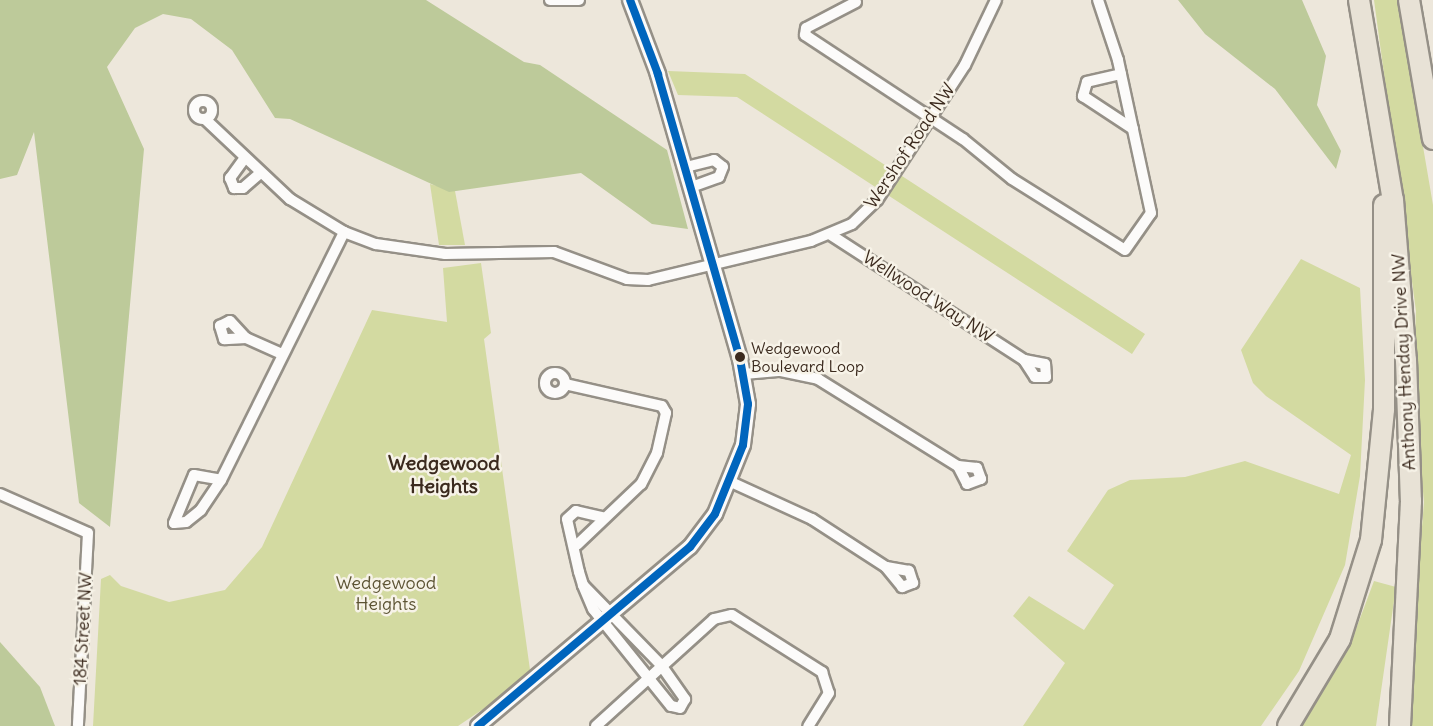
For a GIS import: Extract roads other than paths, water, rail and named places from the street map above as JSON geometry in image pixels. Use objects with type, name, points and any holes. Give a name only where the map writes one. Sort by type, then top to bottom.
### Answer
[{"type":"highway","name":"Anthony Henday Drive NW","points":[[1359,0],[1387,158],[1401,272],[1411,457],[1400,726]]},
{"type":"highway","points":[[1409,0],[1433,134]]},
{"type":"highway","points":[[1288,726],[1340,639],[1371,540],[1384,409],[1381,266],[1387,158]]},
{"type":"street","points":[[550,0],[579,0]]},
{"type":"street","points":[[478,726],[690,547],[732,482],[743,445],[744,374],[686,167],[630,0]]},
{"type":"street","name":"Wershof Road NW","points":[[205,119],[260,172],[344,232],[376,244],[445,254],[554,252],[627,279],[648,280],[831,235],[872,206],[970,56],[996,0]]},
{"type":"street","points":[[856,2],[806,28],[805,35],[931,118],[1012,179],[1125,250],[1151,217],[1121,74],[1098,0]]},
{"type":"street","points":[[1121,74],[1087,82],[1083,96],[1133,129]]},
{"type":"street","points":[[244,159],[230,178],[234,188],[243,188],[260,172]]},
{"type":"street","points":[[686,167],[714,160],[723,166],[719,177],[692,187]]},
{"type":"street","points":[[221,480],[194,475],[174,522],[195,516],[221,480],[344,232]]},
{"type":"street","name":"Wellwood Way NW","points":[[831,235],[1024,360]]},
{"type":"street","points":[[246,338],[282,354]]},
{"type":"street","points":[[744,374],[781,371],[818,379],[958,466]]},
{"type":"street","points":[[565,384],[662,406],[666,413],[657,453],[642,484],[602,517],[577,545]]},
{"type":"street","points":[[732,482],[812,519],[886,567]]},
{"type":"street","name":"184 Street NW","points":[[0,495],[88,533],[78,726]]},
{"type":"street","points":[[583,585],[614,613],[661,665],[685,699],[680,708],[671,706],[603,622],[583,585],[577,545],[568,524],[571,512],[602,517]]},
{"type":"street","points":[[596,726],[648,675],[714,619],[732,615],[822,672],[829,693],[808,726]]},
{"type":"place","name":"Wedgewood Boulevard Loop","points":[[740,357]]},
{"type":"district","name":"Wedgewood Heights","points":[[444,474]]}]
